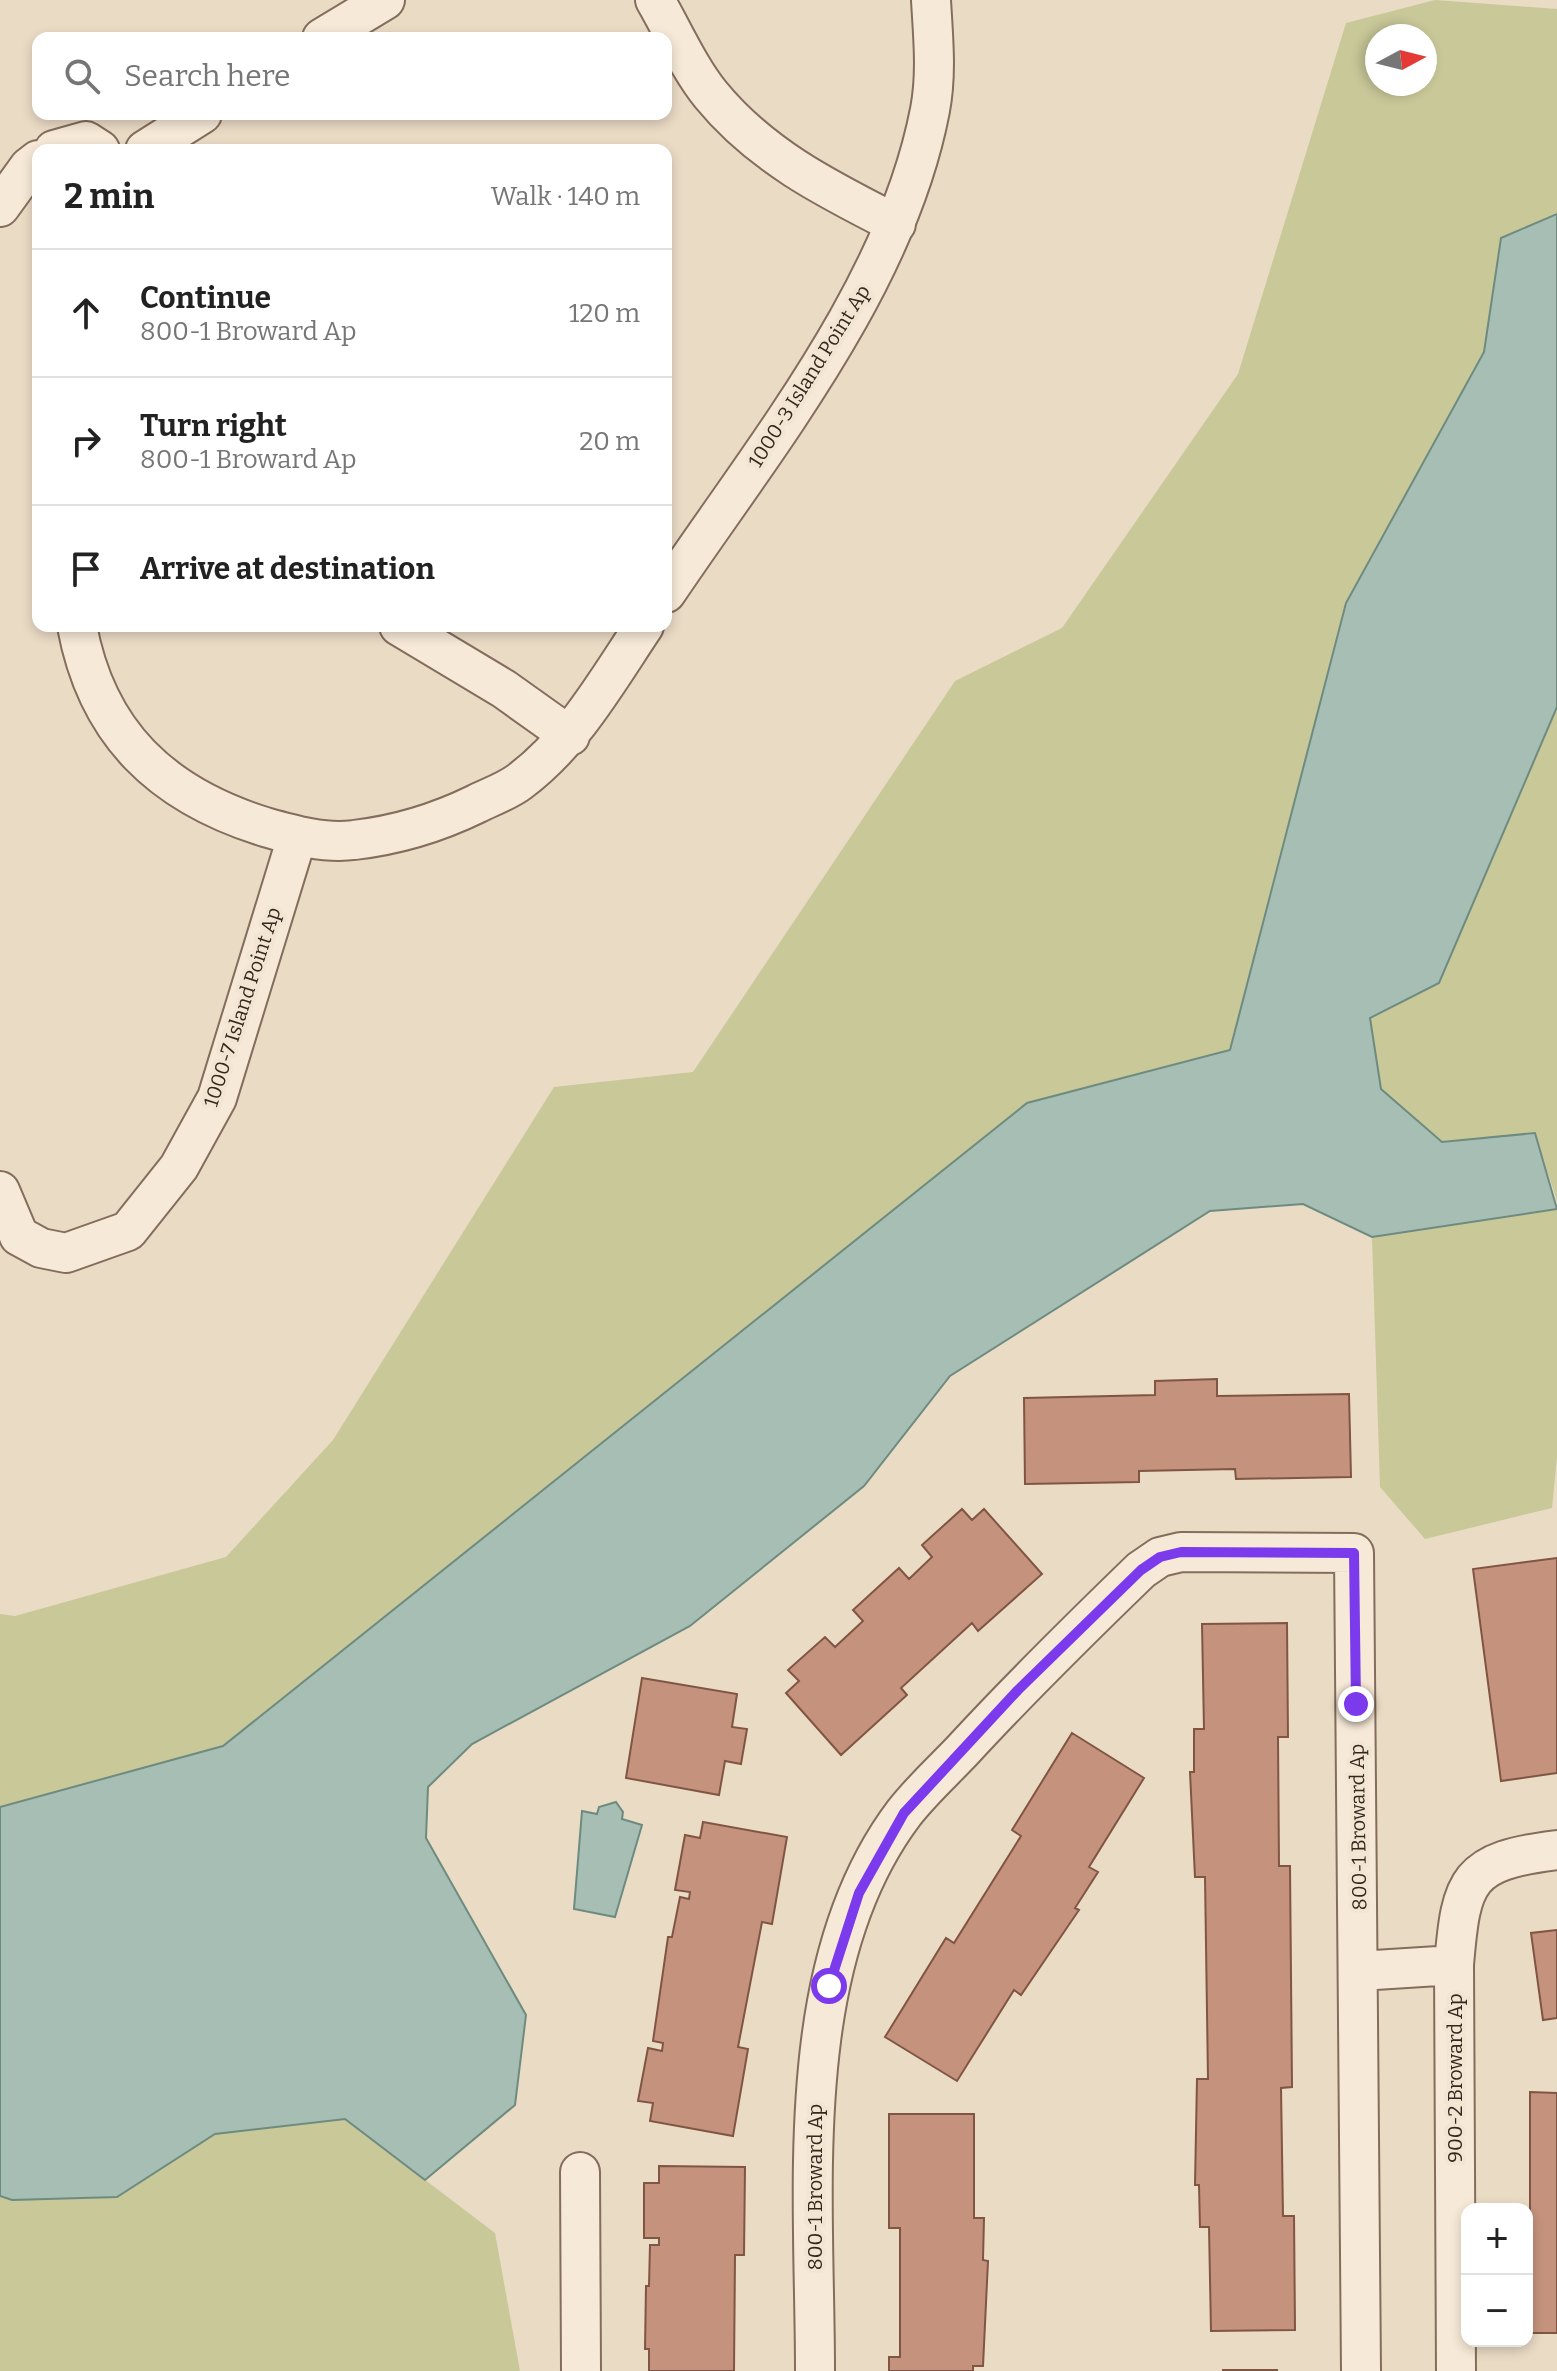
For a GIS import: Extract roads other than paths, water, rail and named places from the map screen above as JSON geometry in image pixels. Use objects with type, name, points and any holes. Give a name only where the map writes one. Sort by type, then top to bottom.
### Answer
[{"type":"street","points":[[332,32],[385,0]]},
{"type":"street","points":[[655,0],[710,94],[760,146],[804,177],[896,224]]},
{"type":"street","name":"1000-3 Island Point Ap","points":[[672,584],[827,355],[863,294],[896,224],[930,109],[934,49],[931,0]]},
{"type":"street","points":[[154,144],[192,120]]},
{"type":"street","points":[[0,207],[32,167]]},
{"type":"street","points":[[78,632],[89,676],[117,730],[169,782],[219,812],[297,837],[352,841],[434,824],[518,783],[570,736],[640,632]]},
{"type":"street","points":[[409,632],[504,689],[570,736]]},
{"type":"street","name":"1000-7 Island Point Ap","points":[[0,1191],[19,1236],[41,1248],[66,1253],[128,1231],[179,1167],[217,1098],[297,837]]},
{"type":"street","name":"800-1 Broward Ap","points":[[815,2371],[814,2085],[829,1986],[859,1893],[904,1813],[1018,1690],[1141,1570],[1160,1557],[1181,1552],[1354,1553],[1361,2371]]},
{"type":"street","name":"900-2 Broward Ap","points":[[1456,2371],[1454,1965],[1459,1908],[1472,1879],[1493,1864],[1519,1855],[1557,1850]]},
{"type":"street","points":[[1359,1971],[1454,1965]]},
{"type":"street","points":[[580,2172],[581,2371]]}]
